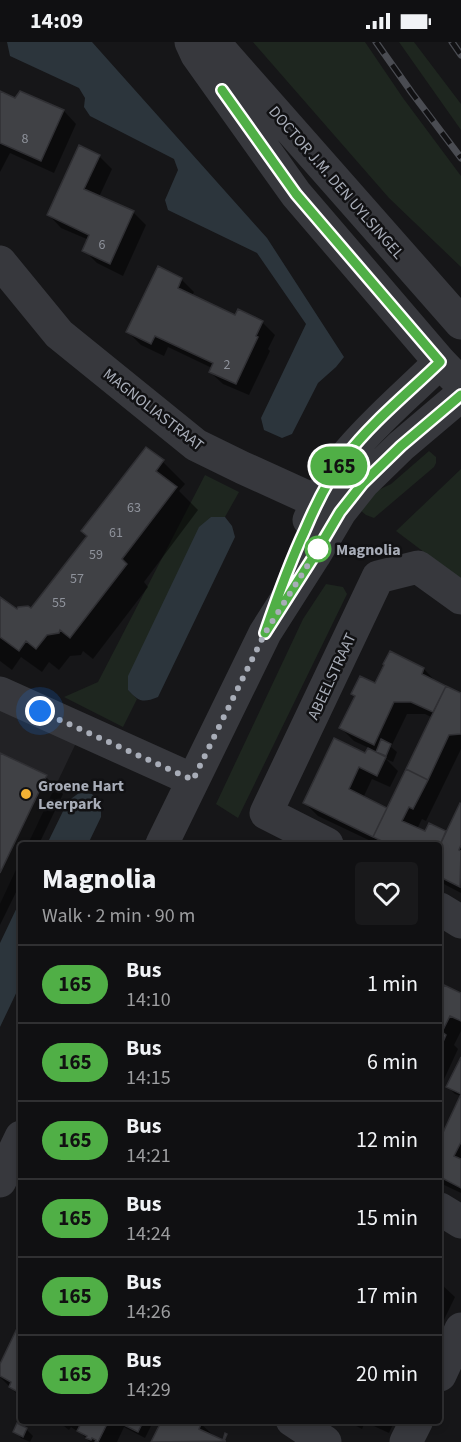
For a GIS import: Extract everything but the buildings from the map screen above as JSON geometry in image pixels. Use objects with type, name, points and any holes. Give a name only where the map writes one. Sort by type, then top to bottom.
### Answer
[{"type":"street","name":"DOCTOR J.M. DEN UYLSINGEL","points":[[190,42],[296,194],[454,368]]},
{"type":"street","name":"DOCTOR J.M. DEN UYLSINGEL","points":[[211,42],[461,323]]},
{"type":"street","name":"MAGNOLIASTRAAT","points":[[0,262],[59,334],[196,445],[329,507]]},
{"type":"street","points":[[329,507],[332,476],[346,456],[374,426],[454,368]]},
{"type":"street","points":[[163,842],[265,633],[287,569],[329,507],[363,483],[401,446],[461,394]]},
{"type":"street","name":"ABEELSTRAAT","points":[[323,842],[266,813],[378,577],[418,567],[461,598]]},
{"type":"street","points":[[0,693],[193,780]]},
{"type":"street","points":[[442,910],[461,922]]},
{"type":"street","points":[[0,1181],[18,1143]]},
{"type":"street","points":[[442,1210],[461,1222]]},
{"type":"street","points":[[448,1375],[461,1329]]},
{"type":"street","points":[[298,1424],[325,1442]]},
{"type":"street","points":[[406,1442],[415,1424]]},
{"type":"shaded area","points":[[7,42],[92,42],[267,238],[344,357],[318,383],[292,434],[282,438],[264,430],[261,418],[306,324],[257,253],[168,210],[165,200],[178,170],[174,159],[90,116],[84,107],[85,98],[79,88],[10,56]]},
{"type":"shaded area","points":[[253,42],[365,42],[461,176],[461,267],[389,198]]},
{"type":"shaded area","points":[[399,42],[414,42],[461,104],[461,130]]},
{"type":"shaded area","points":[[429,451],[436,457],[434,467],[374,518],[359,509],[366,496],[391,484]]},
{"type":"shaded area","points":[[461,469],[461,580],[396,531]]},
{"type":"shaded area","points":[[205,475],[239,492],[225,517],[211,517],[128,690],[137,699],[123,727],[64,697],[98,682]]},
{"type":"shaded area","points":[[211,517],[225,517],[232,526],[235,537],[158,697],[145,701],[138,699],[128,690],[128,676],[199,527]]},
{"type":"shaded area","points":[[326,584],[343,587],[347,594],[238,818],[216,804],[303,619]]},
{"type":"shaded area","name":"Groene Hart Leerpark","points":[[0,707],[76,743],[29,842],[18,842],[18,865],[0,904]]},
{"type":"shaded area","points":[[79,793],[92,794],[101,805],[101,817],[89,842],[48,842],[68,801]]},
{"type":"shaded area","points":[[18,905],[18,989],[0,1027],[0,943]]},
{"type":"railway","points":[[376,42],[461,158]]},
{"type":"railway","points":[[452,42],[461,55]]},
{"type":"bus line","name":"165","points":[[222,90],[296,194],[440,362],[374,426],[346,456],[332,476],[287,569],[265,633],[340,512],[363,483],[401,446],[461,395]]},
{"type":"place","name":"Magnolia","points":[[318,549]]},
{"type":"place","name":"Groene Hart Leerpark","points":[[26,794]]},
{"type":"route","points":[[40,711],[193,780],[265,633],[318,549]]}]
